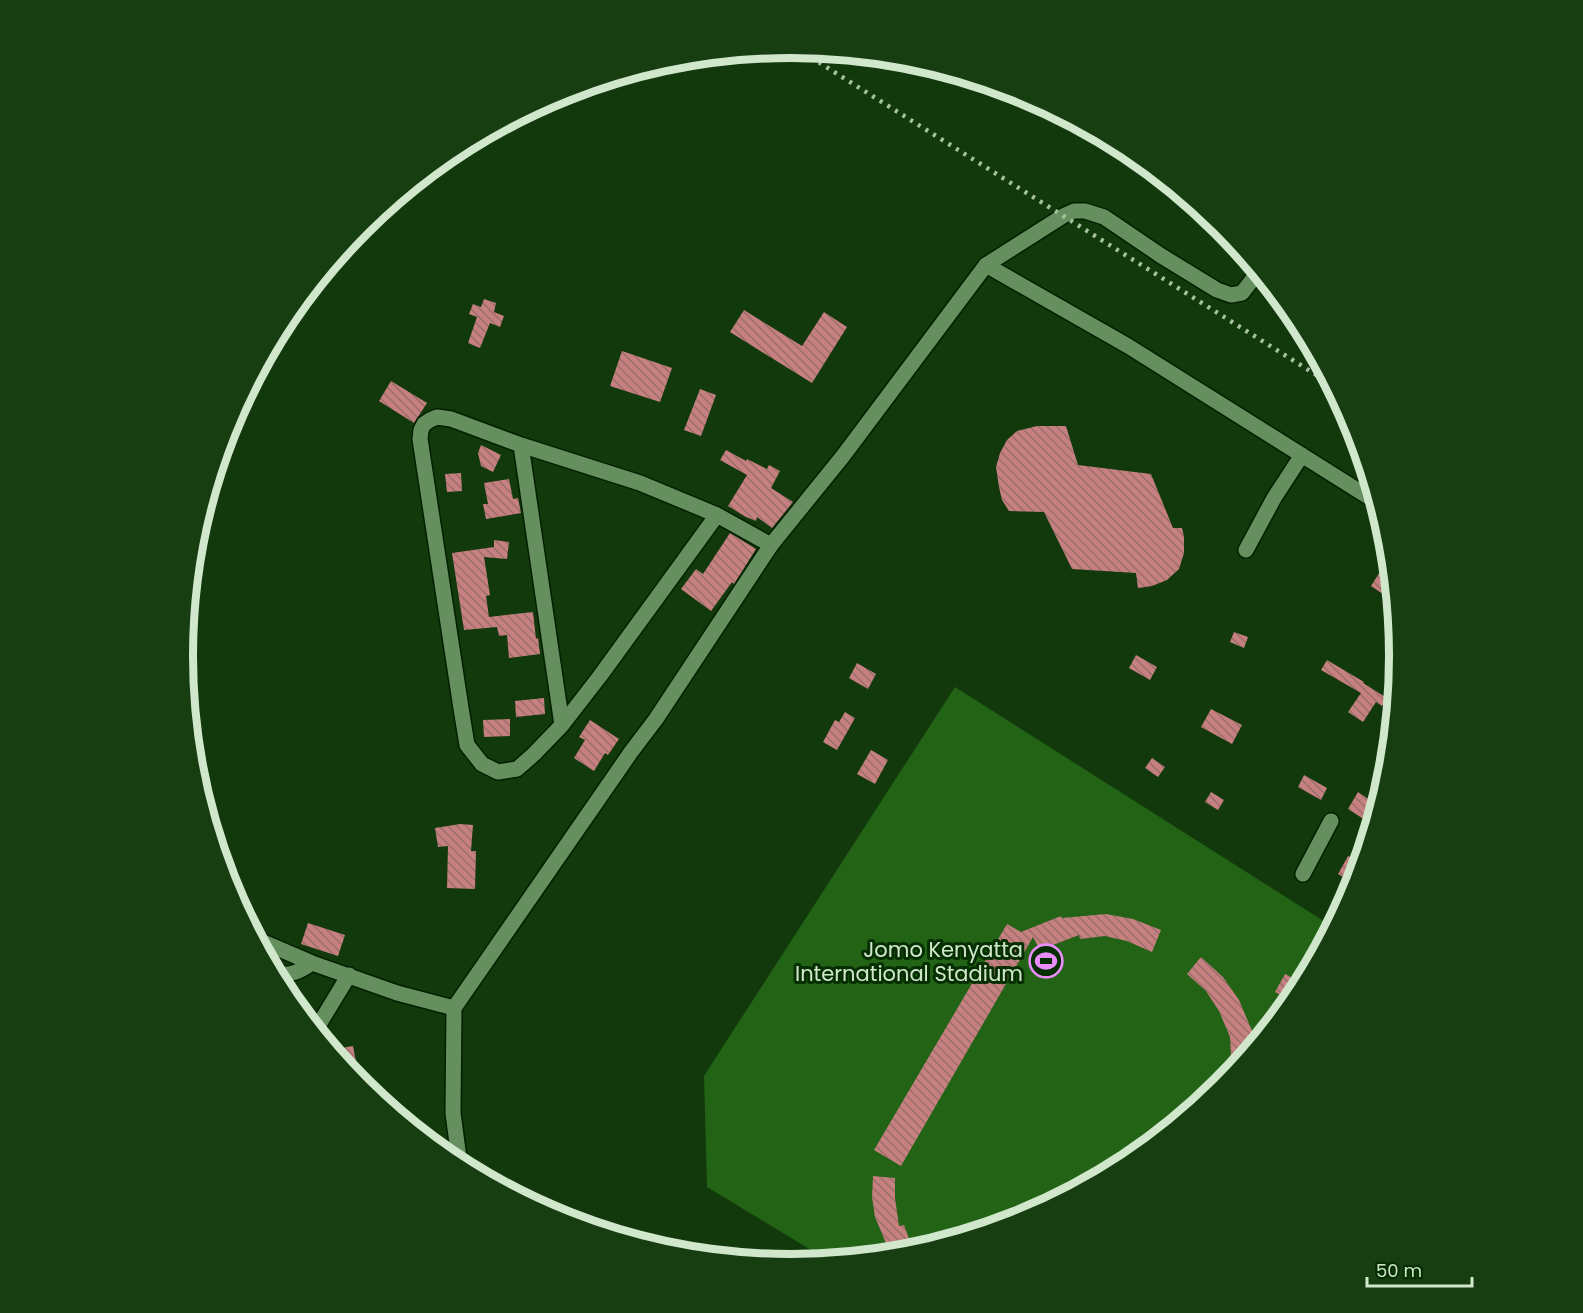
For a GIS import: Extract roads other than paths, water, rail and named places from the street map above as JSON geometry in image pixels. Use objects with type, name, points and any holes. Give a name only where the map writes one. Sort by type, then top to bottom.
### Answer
[{"type":"street","points":[[458,1154],[453,1113],[454,1008],[656,719],[771,544],[843,456],[986,265],[1063,216],[1085,211],[1104,217],[1217,290],[1231,295],[1242,293],[1254,278]]},
{"type":"street","points":[[986,265],[1128,346],[1367,496]]},
{"type":"street","points":[[717,515],[562,725],[517,769],[498,772],[482,764],[467,745],[420,439],[424,424],[437,417],[451,419],[520,445],[640,483],[717,515],[771,544]]},
{"type":"street","points":[[520,445],[562,725]]},
{"type":"street","points":[[1246,550],[1274,498],[1302,455]]},
{"type":"street","points":[[1303,874],[1331,821]]},
{"type":"street","points":[[267,944],[312,963],[397,993],[454,1008]]},
{"type":"street","points":[[285,974],[296,973],[312,963]]},
{"type":"street","points":[[319,1024],[349,975]]},
{"type":"railway","points":[[814,59],[1320,377]]},
{"type":"place","name":"Jomo Kenyatta International Stadium","points":[[1046,961]]}]
